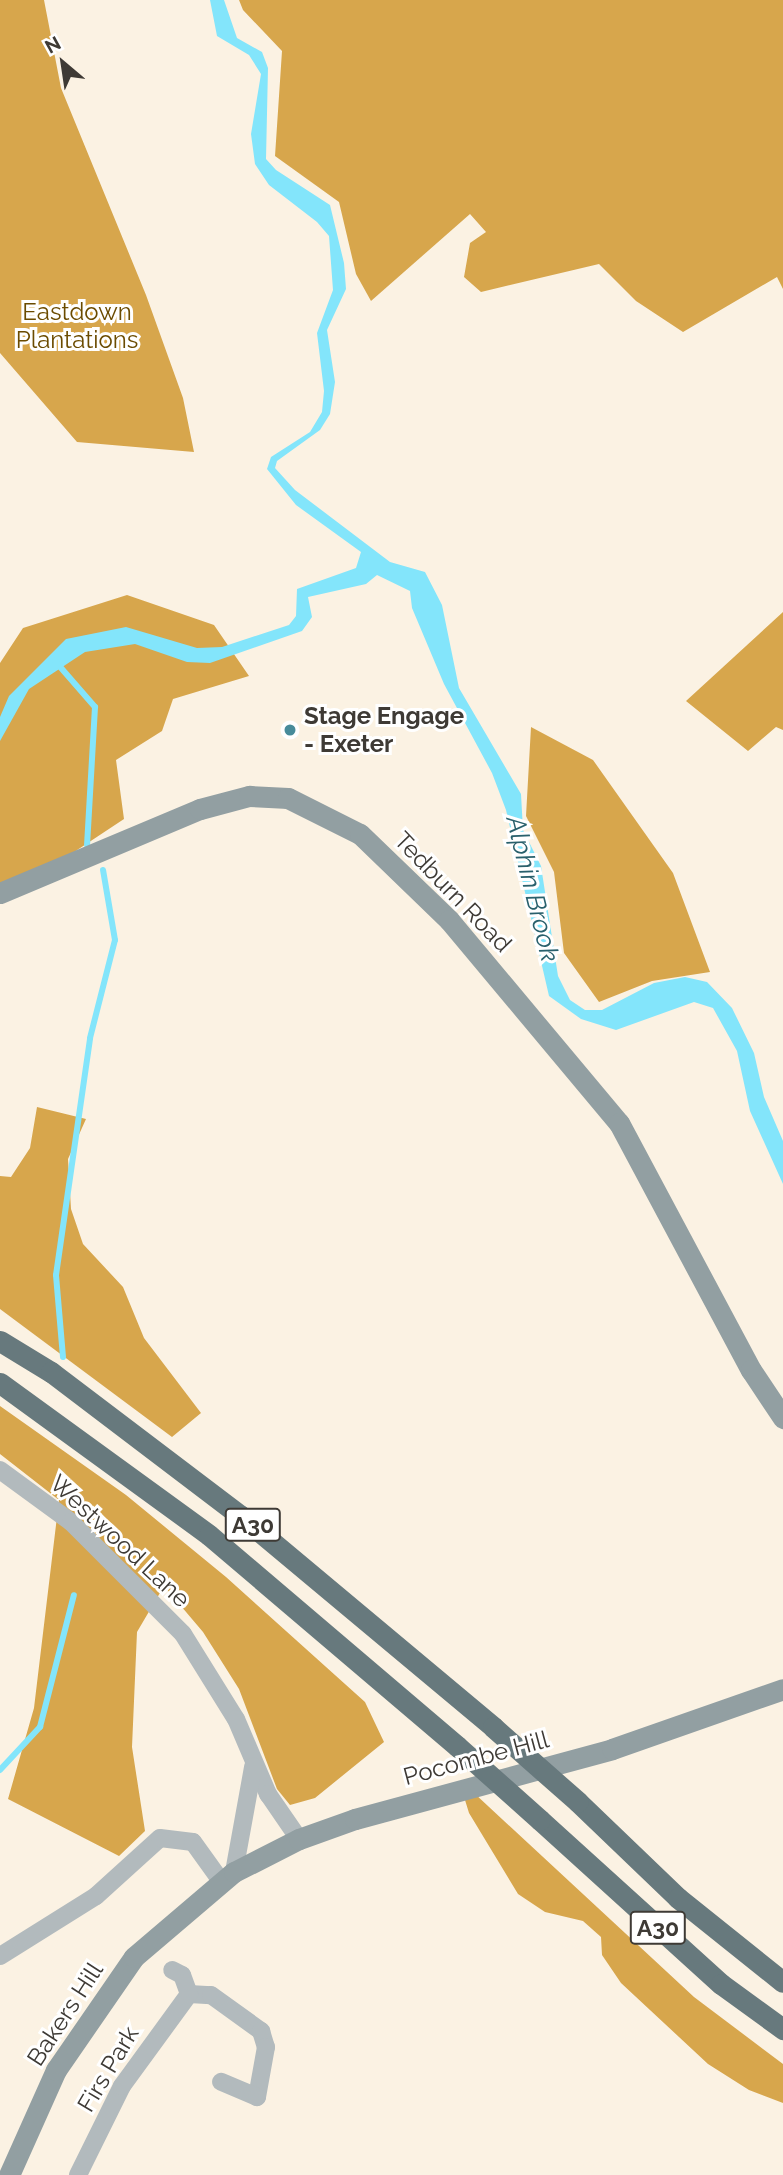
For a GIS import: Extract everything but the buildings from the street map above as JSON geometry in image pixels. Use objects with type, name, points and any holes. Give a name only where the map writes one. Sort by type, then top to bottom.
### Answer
[{"type":"highway","name":"A30","points":[[0,1340],[51,1372],[241,1516],[493,1727],[578,1802],[678,1898],[783,1982]]},
{"type":"highway","name":"A30","points":[[0,1383],[209,1535],[457,1746],[721,1984],[783,2029]]},
{"type":"street","name":"Tedburn Road","points":[[0,893],[200,809],[249,796],[288,798],[360,834],[449,920],[619,1123],[751,1370],[783,1418]]},
{"type":"street","name":"Westwood Lane","points":[[0,1470],[71,1522],[183,1634],[236,1719],[253,1767],[299,1839]]},
{"type":"street","name":"Pocombe Hill","points":[[195,1903],[227,1876],[299,1839],[451,1790],[612,1749],[783,1689]]},
{"type":"street","points":[[227,1876],[253,1767]]},
{"type":"street","points":[[0,1956],[96,1896],[160,1838],[193,1842],[227,1876]]},
{"type":"street","name":"Bakers Hill","points":[[9,2175],[56,2070],[113,1986],[134,1957],[195,1903]]},
{"type":"street","points":[[172,1970],[182,1975],[189,1994],[211,1995],[261,2031],[266,2047],[257,2097],[221,2082]]},
{"type":"street","name":"Firs Park","points":[[78,2175],[122,2086],[189,1994]]},
{"type":"green space","name":"Eastdown Plantations","points":[[0,0],[44,0],[61,88],[146,295],[183,398],[194,452],[77,442],[0,353]]},
{"type":"green space","points":[[239,0],[783,0],[783,289],[777,277],[683,332],[636,301],[599,264],[481,292],[464,277],[470,243],[486,232],[470,214],[371,301],[356,274],[339,202],[275,156],[282,51],[243,10]]},
{"type":"green space","points":[[127,595],[214,625],[249,676],[173,699],[162,731],[116,760],[124,819],[56,864],[0,887],[0,663],[23,628]]},
{"type":"green space","points":[[783,612],[783,730],[776,727],[748,751],[686,701]]},
{"type":"green space","points":[[531,727],[593,760],[673,873],[710,972],[652,981],[599,1002],[564,953],[554,872],[526,816]]},
{"type":"green space","points":[[37,1107],[86,1119],[68,1159],[71,1209],[83,1244],[123,1287],[144,1338],[201,1413],[172,1437],[0,1309],[0,1176],[11,1177],[30,1148]]},
{"type":"green space","points":[[0,1406],[126,1495],[226,1577],[365,1702],[384,1742],[315,1798],[290,1805],[277,1789],[239,1689],[203,1632],[164,1586],[137,1632],[132,1747],[145,1831],[119,1856],[8,1799],[34,1708],[59,1500],[0,1454]]},
{"type":"green space","points":[[474,1793],[694,1997],[783,2064],[783,2103],[749,2090],[708,2064],[621,1983],[602,1955],[601,1937],[583,1921],[545,1912],[518,1894],[469,1813],[465,1800]]},
{"type":"water","name":"Alphin Brook","points":[[210,0],[224,0],[237,38],[262,52],[268,68],[266,159],[276,170],[330,205],[344,263],[346,289],[327,330],[335,382],[330,414],[320,430],[277,461],[275,468],[295,490],[390,562],[425,572],[442,605],[459,688],[521,794],[523,830],[541,866],[558,976],[570,1000],[585,1010],[602,1010],[654,983],[685,977],[707,982],[732,1008],[754,1053],[764,1097],[783,1141],[783,1184],[750,1111],[737,1051],[713,1008],[694,1002],[616,1030],[581,1019],[549,996],[506,810],[492,773],[444,684],[412,608],[410,591],[377,575],[366,584],[308,597],[312,617],[302,631],[210,663],[187,662],[135,644],[85,652],[29,689],[0,741],[0,717],[9,696],[66,639],[126,627],[197,648],[222,647],[289,625],[296,616],[297,589],[356,568],[361,552],[296,505],[267,469],[271,457],[310,432],[322,412],[324,391],[317,333],[333,290],[329,236],[317,222],[269,185],[255,164],[251,134],[261,74],[249,55],[217,36]]},
{"type":"waterway","points":[[55,661],[95,707],[87,845]]},
{"type":"waterway","points":[[63,1357],[56,1275],[90,1038],[115,940],[103,870]]},
{"type":"waterway","points":[[0,1770],[40,1727],[74,1595]]},
{"type":"place","name":"Stage Engage - Exeter","points":[[290,730]]}]
